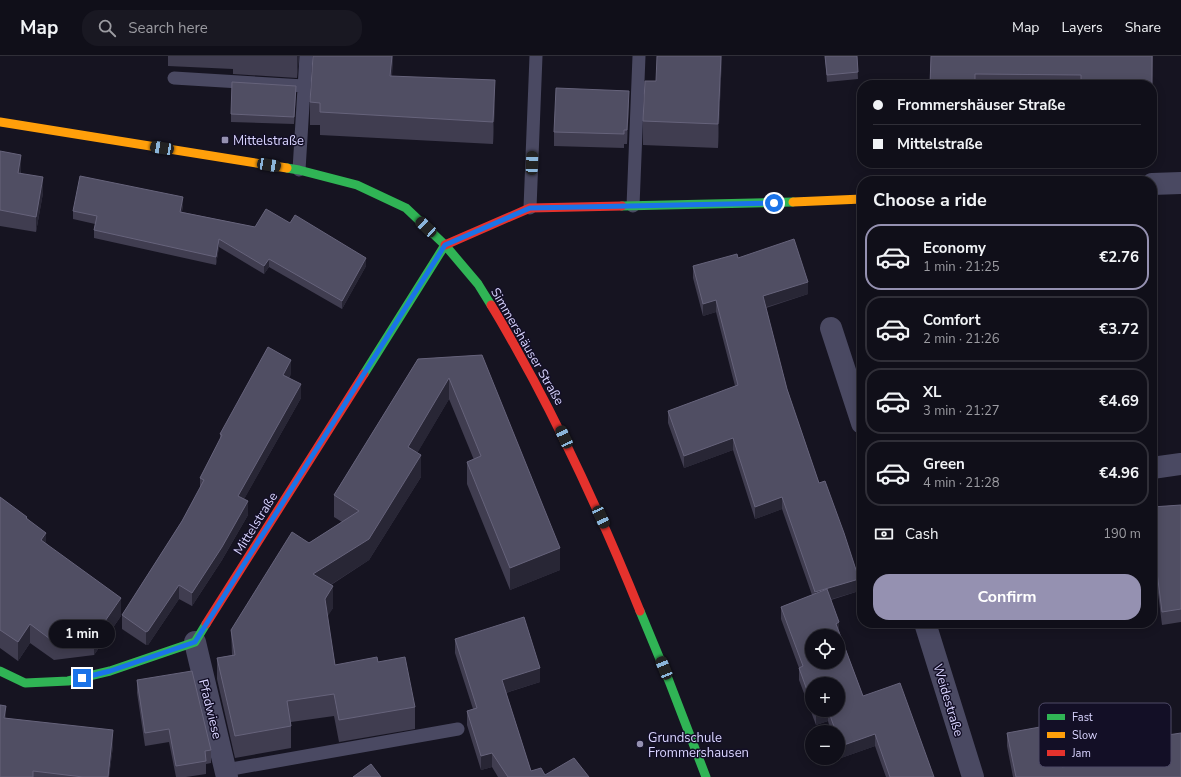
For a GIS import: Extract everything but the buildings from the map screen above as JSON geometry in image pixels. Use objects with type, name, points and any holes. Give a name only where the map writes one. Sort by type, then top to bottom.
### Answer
[{"type":"street","name":"Simmershäuser Straße","points":[[0,122],[78,136],[147,145],[299,170],[356,185],[406,208],[445,245],[478,284],[505,327],[558,424],[607,531],[669,681],[706,777]]},
{"type":"street","points":[[1157,184],[1181,183]]},
{"type":"street","points":[[445,245],[530,208],[857,199]]},
{"type":"street","name":"Mittelstraße","points":[[195,642],[445,245]]},
{"type":"street","points":[[831,328],[857,409]]},
{"type":"street","points":[[1157,467],[1181,464]]},
{"type":"street","name":"Weidestraße","points":[[927,628],[973,777]]},
{"type":"street","points":[[0,671],[25,683],[68,681],[110,671],[195,642]]},
{"type":"street","name":"Pfadwiese","points":[[195,642],[226,774]]},
{"type":"lane","points":[[299,170],[306,56]]},
{"type":"lane","points":[[530,208],[536,56]]},
{"type":"lane","points":[[633,206],[639,56]]},
{"type":"lane","points":[[174,78],[304,86]]},
{"type":"lane","points":[[226,774],[458,729]]},
{"type":"traffic: fast","points":[[287,168],[357,185],[406,208],[445,245],[478,284],[491,305]]},
{"type":"traffic: fast","points":[[622,206],[793,202]]},
{"type":"traffic: fast","points":[[364,374],[445,245]]},
{"type":"traffic: fast","points":[[640,611],[706,777]]},
{"type":"traffic: fast","points":[[0,671],[25,683],[68,681],[110,671],[195,642],[206,624]]},
{"type":"traffic: slow","points":[[0,122],[287,168]]},
{"type":"traffic: slow","points":[[793,202],[857,199]]},
{"type":"traffic: jam","points":[[445,245],[530,208],[622,206]]},
{"type":"traffic: jam","points":[[491,305],[533,379],[562,436],[603,523],[640,611]]},
{"type":"traffic: jam","points":[[206,624],[364,374]]},
{"type":"place","name":"Mittelstraße","points":[[225,140]]},
{"type":"place","name":"Grundschule Frommershausen","points":[[640,744]]},
{"type":"route","points":[[82,678],[110,671],[195,642],[445,245],[530,208],[774,203]]}]
